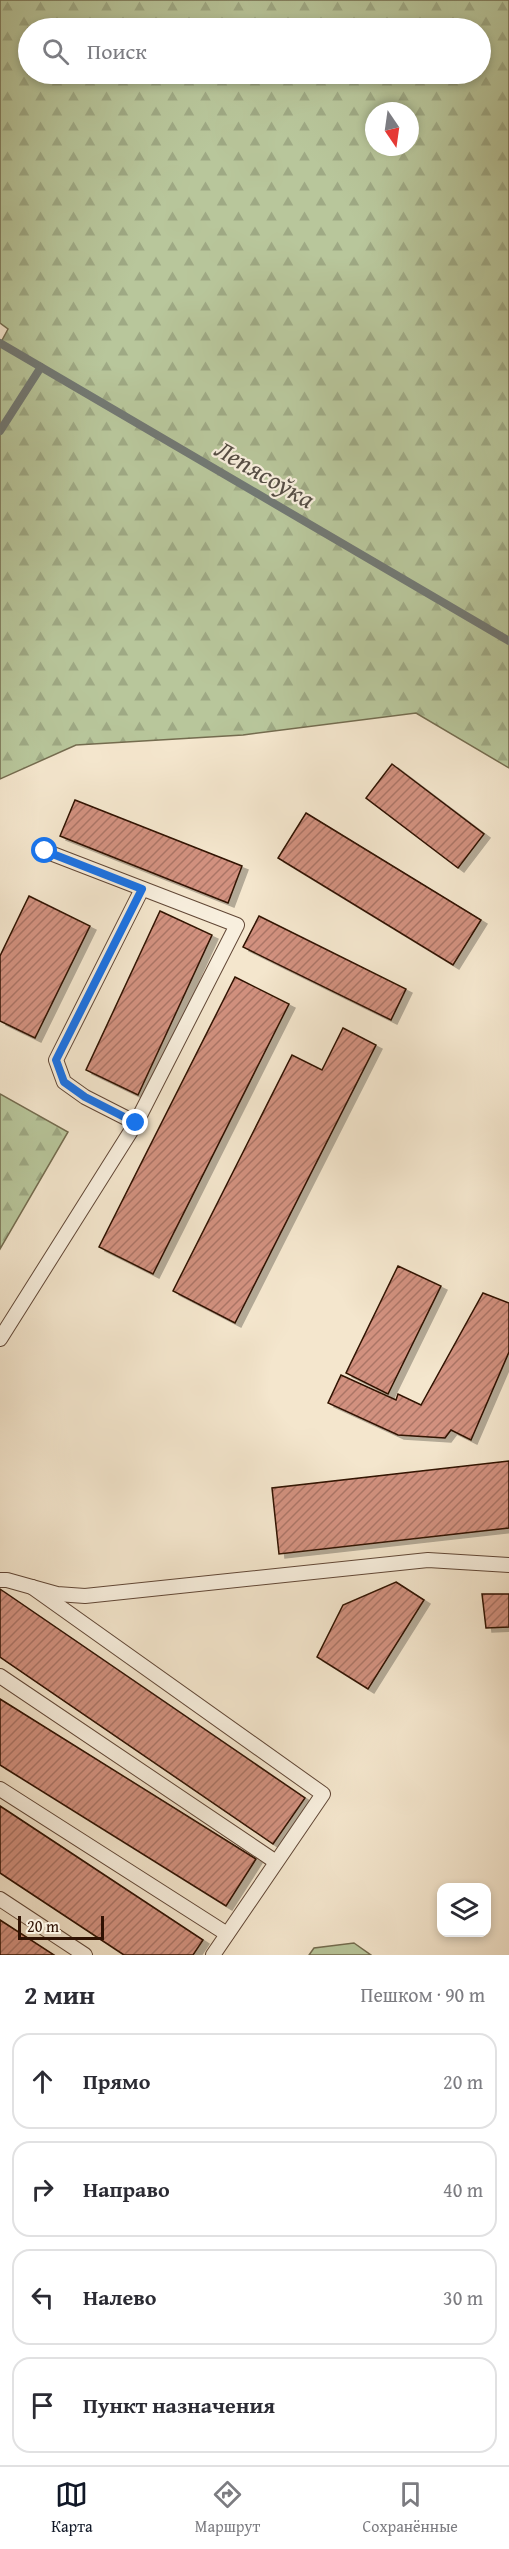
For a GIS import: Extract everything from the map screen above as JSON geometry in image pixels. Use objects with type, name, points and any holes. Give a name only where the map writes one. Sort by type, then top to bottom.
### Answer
[{"type":"lane","points":[[0,1339],[136,1123],[237,925],[45,851]]},
{"type":"lane","points":[[136,1123],[85,1097],[64,1082],[56,1060],[142,889]]},
{"type":"lane","points":[[0,1580],[57,1594],[85,1596],[428,1560],[509,1566]]},
{"type":"lane","points":[[32,1587],[323,1794],[213,1955]]},
{"type":"lane","points":[[0,1676],[276,1862]]},
{"type":"lane","points":[[0,1789],[227,1934]]},
{"type":"lane","points":[[0,1899],[85,1955]]},
{"type":"green space","points":[[0,0],[509,0],[509,768],[416,713],[243,735],[76,745],[0,779],[0,344],[8,329],[0,323]]},
{"type":"green space","points":[[0,1094],[68,1132],[0,1249]]},
{"type":"green space","points":[[354,1943],[371,1955],[309,1955],[314,1948]]},
{"type":"building","points":[[392,764],[484,834],[458,868],[366,798]]},
{"type":"building","points":[[75,800],[242,866],[228,903],[60,836]]},
{"type":"building","points":[[306,813],[481,920],[453,965],[278,858]]},
{"type":"building","points":[[29,896],[90,926],[35,1038],[0,1021],[0,956]]},
{"type":"building","points":[[160,911],[212,935],[138,1095],[86,1070]]},
{"type":"building","points":[[259,916],[406,989],[391,1020],[243,947]]},
{"type":"building","points":[[235,977],[289,1004],[153,1274],[99,1247]]},
{"type":"building","points":[[343,1028],[376,1045],[235,1323],[173,1291],[292,1055],[322,1070]]},
{"type":"building","points":[[398,1266],[441,1286],[388,1394],[346,1373]]},
{"type":"building","points":[[483,1293],[509,1303],[509,1352],[471,1440],[451,1430],[445,1438],[398,1435],[328,1403],[341,1375],[396,1400],[398,1394],[421,1405]]},
{"type":"building","points":[[509,1461],[509,1528],[279,1554],[272,1488]]},
{"type":"building","points":[[396,1582],[424,1600],[368,1689],[317,1657],[343,1605]]},
{"type":"building","points":[[0,1589],[305,1798],[273,1844],[0,1657]]},
{"type":"building","points":[[482,1594],[509,1594],[509,1627],[486,1628]]},
{"type":"building","points":[[0,1699],[256,1859],[226,1906],[0,1765]]},
{"type":"building","points":[[0,1806],[203,1940],[193,1955],[124,1955],[0,1873]]},
{"type":"building","points":[[0,1920],[54,1955],[0,1955]]},
{"type":"waterway","name":"Лепясоўка","points":[[0,343],[509,641]]},
{"type":"waterway","points":[[0,431],[41,367]]},
{"type":"route","points":[[45,851],[142,889],[56,1060],[64,1082],[85,1097],[136,1123]]}]
